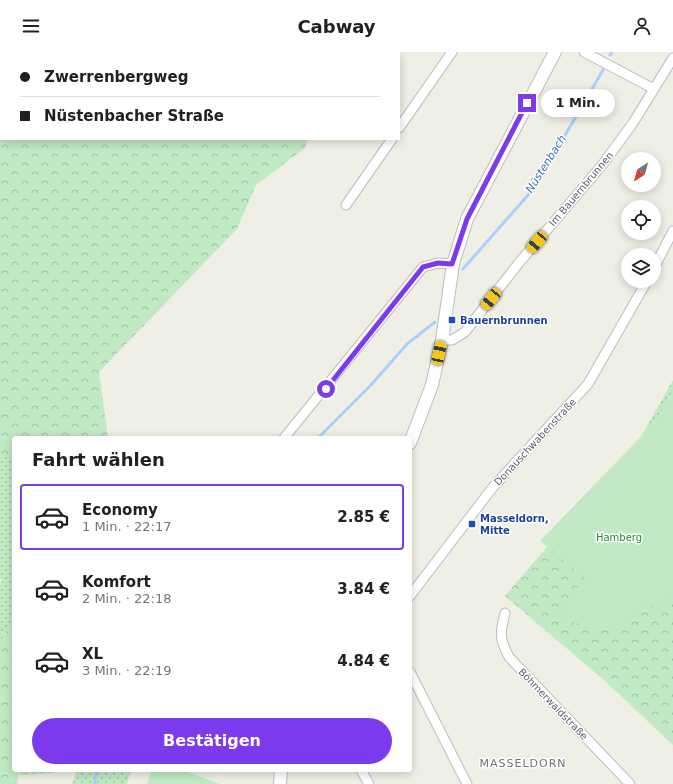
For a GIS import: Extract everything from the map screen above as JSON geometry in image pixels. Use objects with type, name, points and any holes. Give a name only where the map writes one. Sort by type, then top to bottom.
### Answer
[{"type":"main road","points":[[412,438],[432,385],[442,340],[452,264],[467,219],[555,52]]},
{"type":"main road","points":[[280,784],[281,772]]},
{"type":"street","points":[[400,127],[452,52]]},
{"type":"street","points":[[584,52],[654,88]]},
{"type":"street","name":"Im Bauernbrunnen","points":[[442,340],[452,340],[464,332],[518,264],[603,164],[633,123],[673,58]]},
{"type":"street","points":[[346,205],[391,140]]},
{"type":"street","points":[[661,254],[673,231]]},
{"type":"street","points":[[286,436],[423,267],[438,263],[452,264]]},
{"type":"street","name":"Donauschwabenstraße","points":[[412,593],[494,487],[588,384],[643,288]]},
{"type":"street","name":"Böhmerwaldstraße","points":[[505,613],[501,627],[501,641],[509,657],[630,784]]},
{"type":"street","points":[[412,676],[467,784]]},
{"type":"street","points":[[362,772],[369,784]]},
{"type":"green space","points":[[0,140],[308,140],[305,148],[256,185],[237,229],[99,372],[108,436],[12,436],[12,456],[6,454],[0,458]]},
{"type":"green space","points":[[673,380],[673,411],[641,437]]},
{"type":"green space","name":"Hamberg","points":[[673,390],[673,596],[662,611],[649,603],[630,623],[601,627],[552,619],[585,578],[540,541],[655,422]]},
{"type":"green space","points":[[673,411],[673,745],[605,681],[505,596],[641,437]]},
{"type":"green space","points":[[6,454],[12,456],[12,621],[0,643],[0,583],[3,580],[0,579],[0,458]]},
{"type":"green space","points":[[12,621],[12,772],[19,772],[17,784],[0,784],[0,643]]},
{"type":"green space","points":[[20,772],[55,772],[54,773],[19,775]]},
{"type":"green space","points":[[76,772],[130,772],[127,784],[72,784]]},
{"type":"green space","points":[[151,772],[187,772],[220,784],[147,784]]},
{"type":"waterway","name":"Nüstenbach","points":[[463,269],[535,187],[603,70]]},
{"type":"waterway","name":"Nüstenbach","points":[[320,436],[371,385],[407,344],[435,322]]},
{"type":"waterway","name":"Nüstenbach","points":[[95,784],[96,772]]},
{"type":"place","name":"Bauernbrunnen","points":[[452,320]]},
{"type":"place","name":"Masseldorn, Mitte","points":[[472,524]]},
{"type":"district","name":"MASSELDORN","points":[[523,763]]},
{"type":"route","points":[[326,389],[423,267],[438,263],[452,264],[467,219],[527,103]]}]
